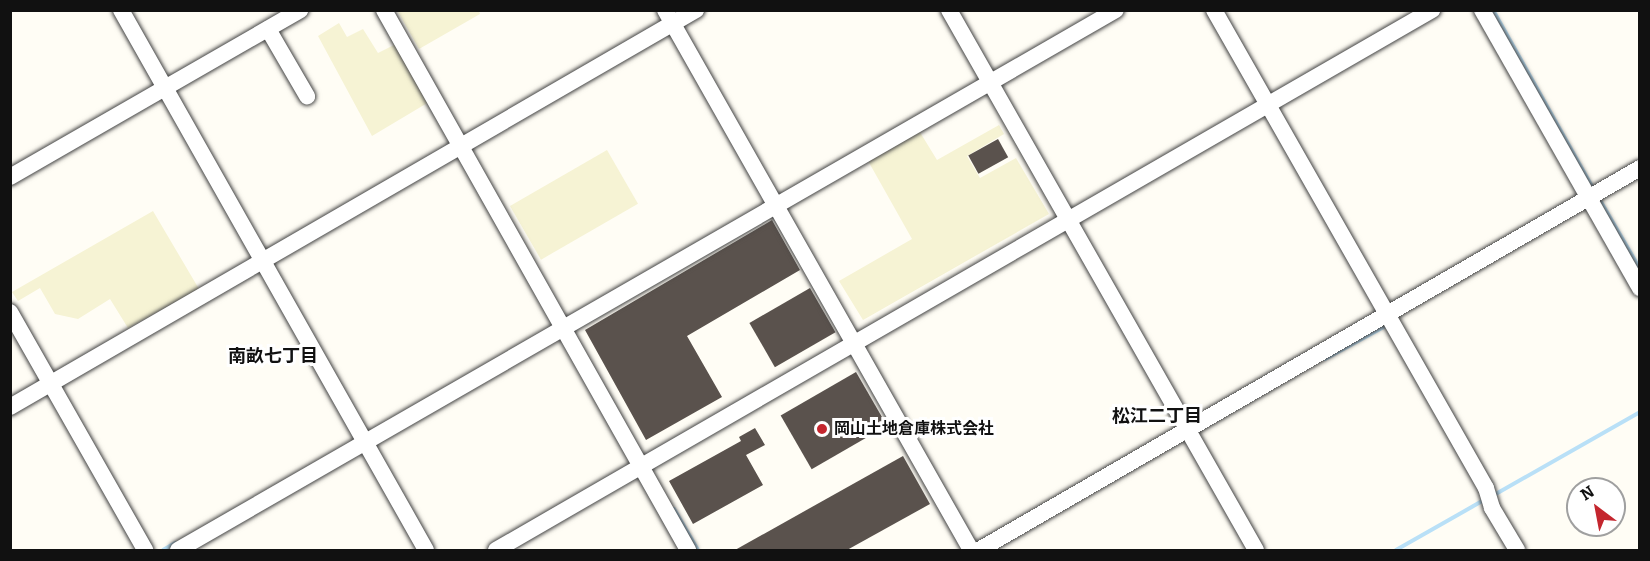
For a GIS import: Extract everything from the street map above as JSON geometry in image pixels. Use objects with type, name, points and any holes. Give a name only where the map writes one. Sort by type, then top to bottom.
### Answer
[{"type":"street","points":[[121,10],[426,550]]},
{"type":"street","points":[[10,177],[300,10]]},
{"type":"street","points":[[384,10],[460,147],[565,325],[688,550]]},
{"type":"street","points":[[10,407],[460,147],[668,18],[696,10]]},
{"type":"street","points":[[949,10],[986,81],[1070,220],[1186,433],[1256,550]]},
{"type":"street","points":[[178,550],[362,439],[565,325],[773,201],[1116,10]]},
{"type":"street","points":[[1214,10],[1490,497],[1517,550]]},
{"type":"street","points":[[496,550],[1432,10]]},
{"type":"street","points":[[1482,10],[1640,288]]},
{"type":"street","points":[[668,18],[970,550]]},
{"type":"street","points":[[268,29],[307,96]]},
{"type":"street","points":[[979,550],[1186,433],[1386,314],[1640,168]]},
{"type":"street","points":[[10,312],[55,382],[145,550]]},
{"type":"shaded area","points":[[479,11],[480,14],[419,49],[398,12]]},
{"type":"shaded area","points":[[339,23],[347,37],[363,29],[378,53],[396,44],[429,102],[372,136],[318,36]]},
{"type":"shaded area","points":[[999,125],[1004,134],[967,156],[980,178],[1016,158],[1049,214],[863,320],[839,281],[912,239],[867,159],[918,129],[937,160]]},
{"type":"shaded area","points":[[607,150],[638,204],[541,260],[510,206]]},
{"type":"shaded area","points":[[153,211],[199,289],[128,328],[110,299],[78,319],[55,314],[40,288],[18,301],[12,292]]},
{"type":"building","points":[[998,139],[1008,157],[978,174],[968,155]]},
{"type":"building","points":[[772,220],[800,270],[687,336],[722,397],[646,440],[585,330]]},
{"type":"building","points":[[810,288],[836,332],[775,367],[749,323]]},
{"type":"building","points":[[856,372],[887,426],[812,469],[781,416]]},
{"type":"building","points":[[755,428],[765,445],[746,455],[763,485],[693,524],[669,481],[741,441],[739,437]]},
{"type":"building","points":[[903,456],[930,504],[847,550],[735,550]]},
{"type":"waterway","points":[[1493,10],[1593,188]]},
{"type":"waterway","points":[[1601,202],[1640,269]]},
{"type":"waterway","points":[[1325,359],[1387,325]]},
{"type":"waterway","points":[[1494,495],[1640,412]]},
{"type":"waterway","points":[[1396,550],[1484,500]]},
{"type":"waterway","points":[[674,509],[698,550]]},
{"type":"waterway","points":[[163,550],[175,543]]},
{"type":"place","name":"岡山土地倉庫株式会社","points":[[822,429]]},
{"type":"district","name":"南畝七丁目","points":[[273,356]]},
{"type":"district","name":"松江二丁目","points":[[1157,416]]}]
